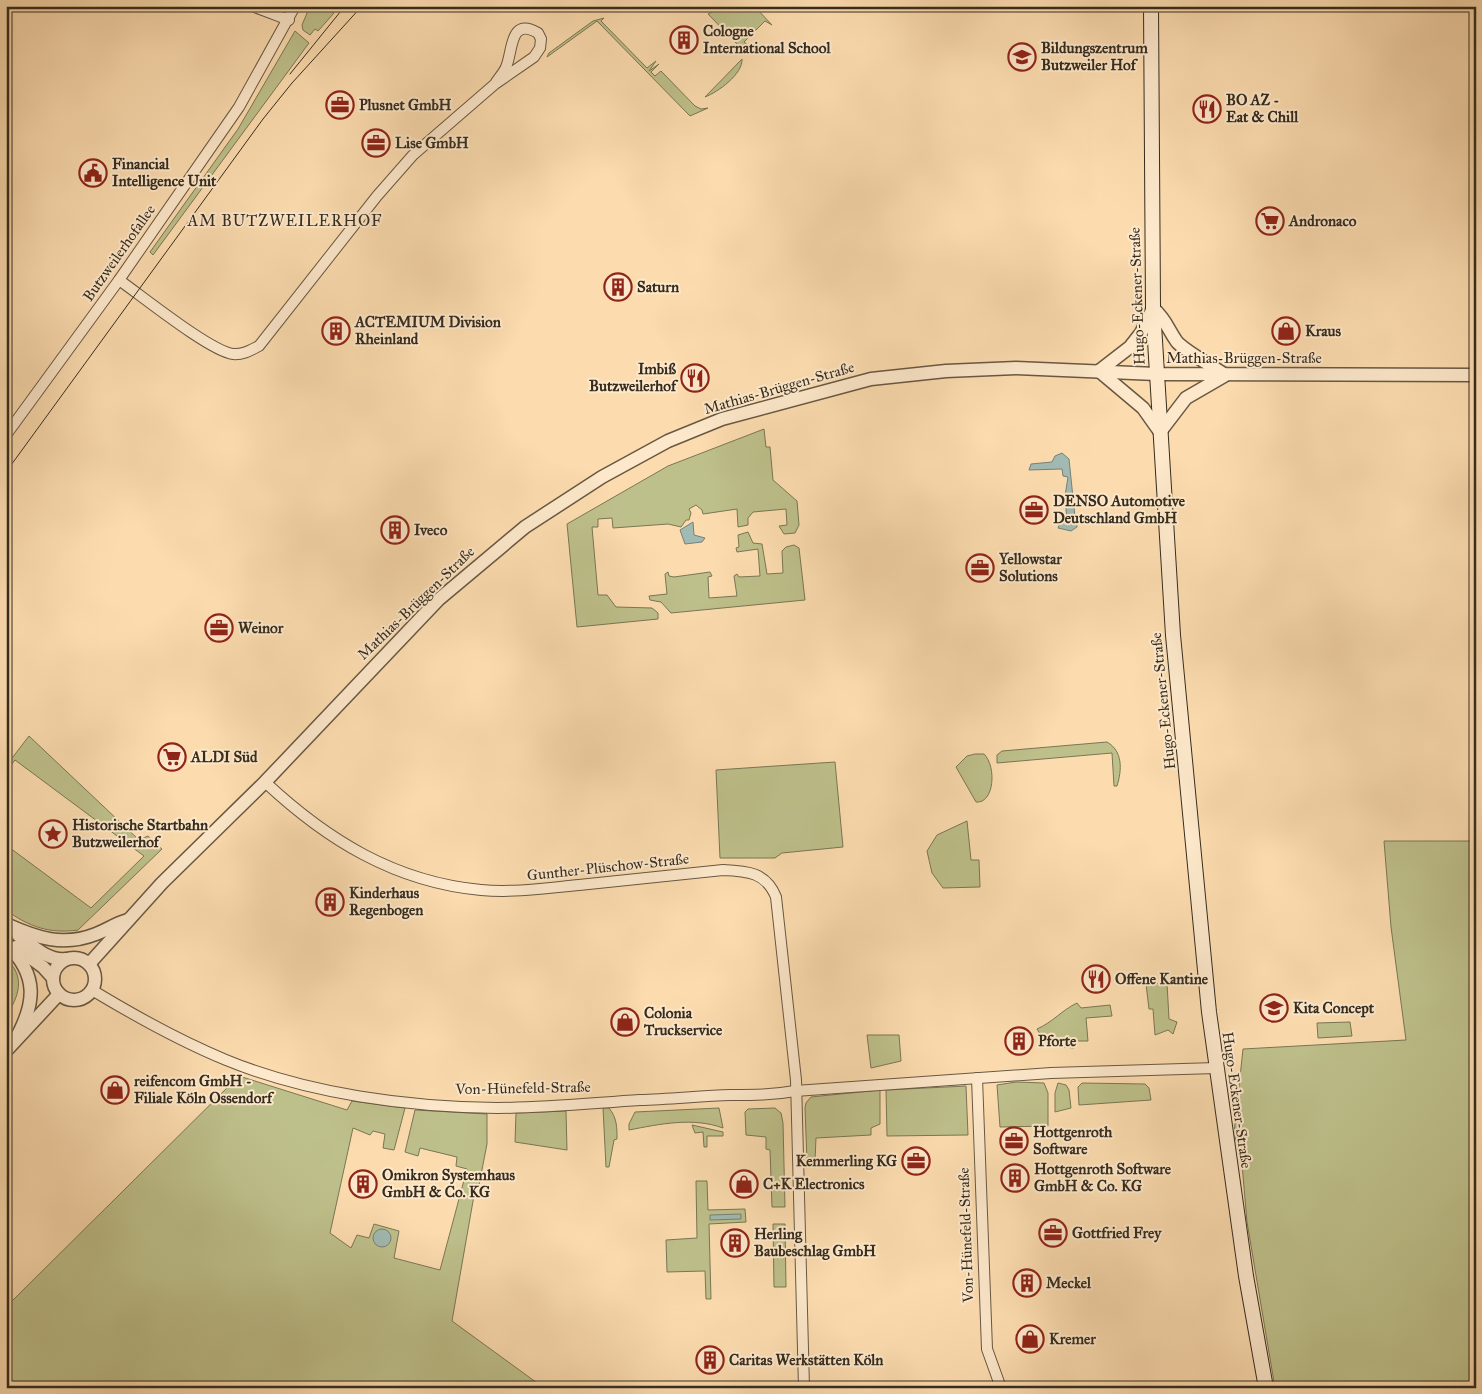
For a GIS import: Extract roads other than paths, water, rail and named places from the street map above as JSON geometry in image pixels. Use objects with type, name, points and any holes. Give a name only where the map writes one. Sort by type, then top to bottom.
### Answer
[{"type":"main road","name":"Hugo-Eckener-Straße","points":[[1151,6],[1152,308],[1173,635],[1203,956],[1216,1068],[1246,1276],[1266,1388]]},
{"type":"street","points":[[252,6],[289,20]]},
{"type":"street","name":"Butzweilerhofallee","points":[[6,435],[120,280],[239,107],[289,20],[294,6]]},
{"type":"street","points":[[120,280],[214,347],[234,354],[246,353],[259,346],[377,196],[413,155],[495,84],[534,57],[540,48],[541,39],[538,33],[525,29],[518,31],[512,40],[506,67],[495,84]]},
{"type":"street","points":[[1152,308],[1165,319],[1175,338],[1184,348],[1225,375],[1186,398],[1160,432],[1143,408],[1099,371],[1130,348],[1141,333],[1152,308]]},
{"type":"street","name":"Mathias-Brüggen-Straße","points":[[89,964],[162,883],[266,782],[438,600],[488,557],[552,509],[602,477],[668,441],[722,418],[870,379],[946,371],[1016,368],[1156,374],[1476,375]]},
{"type":"street","name":"Gunther-Plüschow-Straße","points":[[266,782],[307,818],[340,842],[373,861],[447,885],[481,890],[518,891],[723,870],[756,873],[772,888],[776,897],[796,1080],[804,1388]]},
{"type":"street","points":[[6,924],[38,938],[67,941],[98,933],[119,921],[128,920]]},
{"type":"street","points":[[6,924],[44,954],[59,960],[82,959],[89,964],[96,978],[92,990],[87,996],[76,1000],[59,994]]},
{"type":"street","points":[[6,940],[43,967],[53,978],[59,994]]},
{"type":"street","points":[[6,944],[29,972],[32,985],[27,1015],[10,1046]]},
{"type":"street","points":[[53,978],[58,964],[66,959]]},
{"type":"street","name":"Von-Hünefeld-Straße","points":[[92,990],[144,1021],[228,1061],[283,1078],[344,1093],[412,1104],[498,1108],[731,1095],[768,1096],[795,1091],[977,1078],[1074,1072],[1216,1068]]},
{"type":"street","points":[[10,1046],[59,994]]},
{"type":"street","name":"Von-Hünefeld-Straße","points":[[977,1078],[987,1349],[1000,1388]]},
{"type":"water","points":[[1062,453],[1069,459],[1075,517],[1077,519],[1077,527],[1071,531],[1058,528],[1060,523],[1067,522],[1065,496],[1068,477],[1063,476],[1062,469],[1029,470],[1031,464],[1052,462],[1055,456]]},
{"type":"water","points":[[693,522],[694,535],[705,538],[702,542],[685,544],[680,530]]},
{"type":"water","points":[[741,1214],[741,1219],[710,1220],[710,1215]]},
{"type":"water","points":[[382,1229],[388,1232],[391,1238],[388,1244],[382,1247],[376,1244],[373,1238],[376,1232]]},
{"type":"tram line","points":[[290,74],[345,6]]},
{"type":"tram line","points":[[6,472],[263,119],[292,83],[362,6]]},
{"type":"place","name":"Cologne International School","points":[[684,40]]},
{"type":"place","name":"Bildungszentrum Butzweiler Hof","points":[[1022,57]]},
{"type":"place","name":"Plusnet GmbH","points":[[340,105]]},
{"type":"place","name":"BO AZ - Eat & Chill","points":[[1207,109]]},
{"type":"place","name":"Lise GmbH","points":[[376,143]]},
{"type":"place","name":"Financial Intelligence Unit","points":[[93,173]]},
{"type":"place","name":"Andronaco","points":[[1270,221]]},
{"type":"place","name":"Saturn","points":[[618,287]]},
{"type":"place","name":"ACTEMIUM Division Rheinland","points":[[336,331]]},
{"type":"place","name":"Kraus","points":[[1286,331]]},
{"type":"place","name":"Imbiß Butzweilerhof","points":[[695,378]]},
{"type":"place","name":"DENSO Automotive Deutschland GmbH","points":[[1034,510]]},
{"type":"place","name":"Iveco","points":[[395,530]]},
{"type":"place","name":"Yellowstar Solutions","points":[[980,568]]},
{"type":"place","name":"Weinor","points":[[219,628]]},
{"type":"place","name":"ALDI Süd","points":[[172,757]]},
{"type":"place","name":"Historische Startbahn Butzweilerhof","points":[[53,834]]},
{"type":"place","name":"Kinderhaus Regenbogen","points":[[330,902]]},
{"type":"place","name":"Offene Kantine","points":[[1096,979]]},
{"type":"place","name":"Kita Concept","points":[[1274,1008]]},
{"type":"place","name":"Colonia Truckservice","points":[[625,1022]]},
{"type":"place","name":"Pforte","points":[[1019,1041]]},
{"type":"place","name":"reifencom GmbH - Filiale Köln Ossendorf","points":[[115,1090]]},
{"type":"place","name":"Hottgenroth Software","points":[[1014,1141]]},
{"type":"place","name":"Kemmerling KG","points":[[916,1161]]},
{"type":"place","name":"Hottgenroth Software GmbH & Co. KG","points":[[1015,1178]]},
{"type":"place","name":"Omikron Systemhaus GmbH & Co. KG","points":[[363,1184]]},
{"type":"place","name":"C+K Electronics","points":[[744,1184]]},
{"type":"place","name":"Gottfried Frey","points":[[1053,1233]]},
{"type":"place","name":"Herling Baubeschlag GmbH","points":[[735,1243]]},
{"type":"place","name":"Meckel","points":[[1027,1283]]},
{"type":"place","name":"Kremer","points":[[1030,1339]]},
{"type":"place","name":"Caritas Werkstätten Köln","points":[[710,1360]]},
{"type":"district","name":"AM BUTZWEILERHOF","points":[[285,220]]}]
